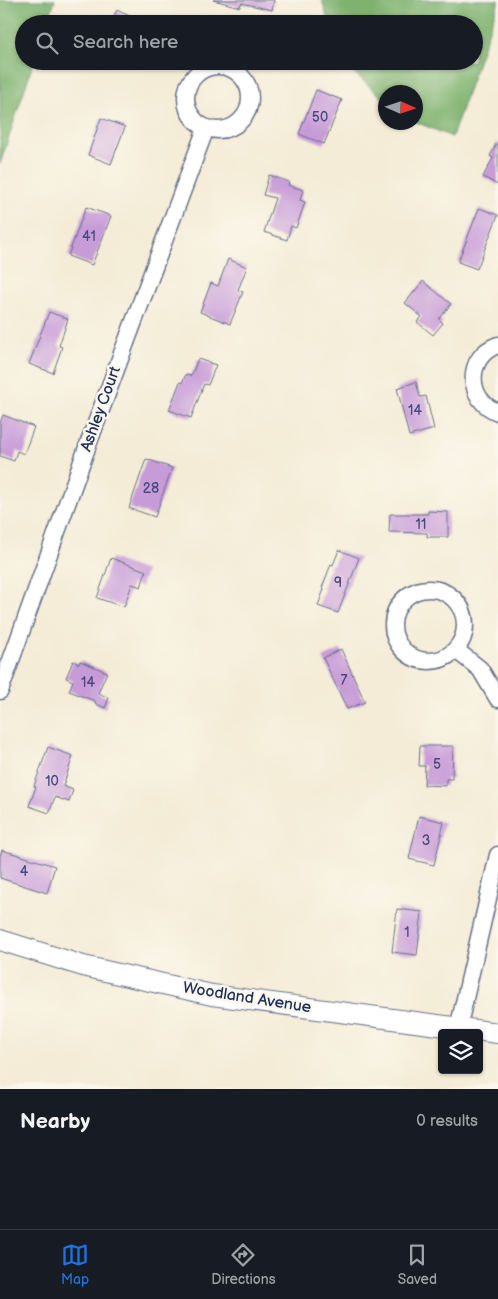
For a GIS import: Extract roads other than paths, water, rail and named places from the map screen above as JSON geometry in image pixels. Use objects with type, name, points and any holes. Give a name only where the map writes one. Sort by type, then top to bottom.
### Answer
[{"type":"street","name":"Ashley Court","points":[[0,691],[92,432],[206,128]]},
{"type":"street","points":[[498,345],[488,350],[478,359],[473,378],[474,388],[480,401],[488,408],[498,412]]},
{"type":"street","points":[[426,589],[438,590],[449,595],[458,603],[464,614],[465,627],[463,639],[456,650],[447,657],[436,661],[424,661],[413,658],[403,651],[395,636],[393,619],[397,608],[404,598],[414,592],[426,589]]},
{"type":"street","points":[[456,650],[480,669],[498,699]]},
{"type":"street","points":[[458,1029],[498,856]]},
{"type":"street","name":"Woodland Avenue","points":[[0,940],[83,966],[212,995],[458,1029]]},
{"type":"street","name":"Woodland Avenue","points":[[483,1032],[498,1033]]}]
